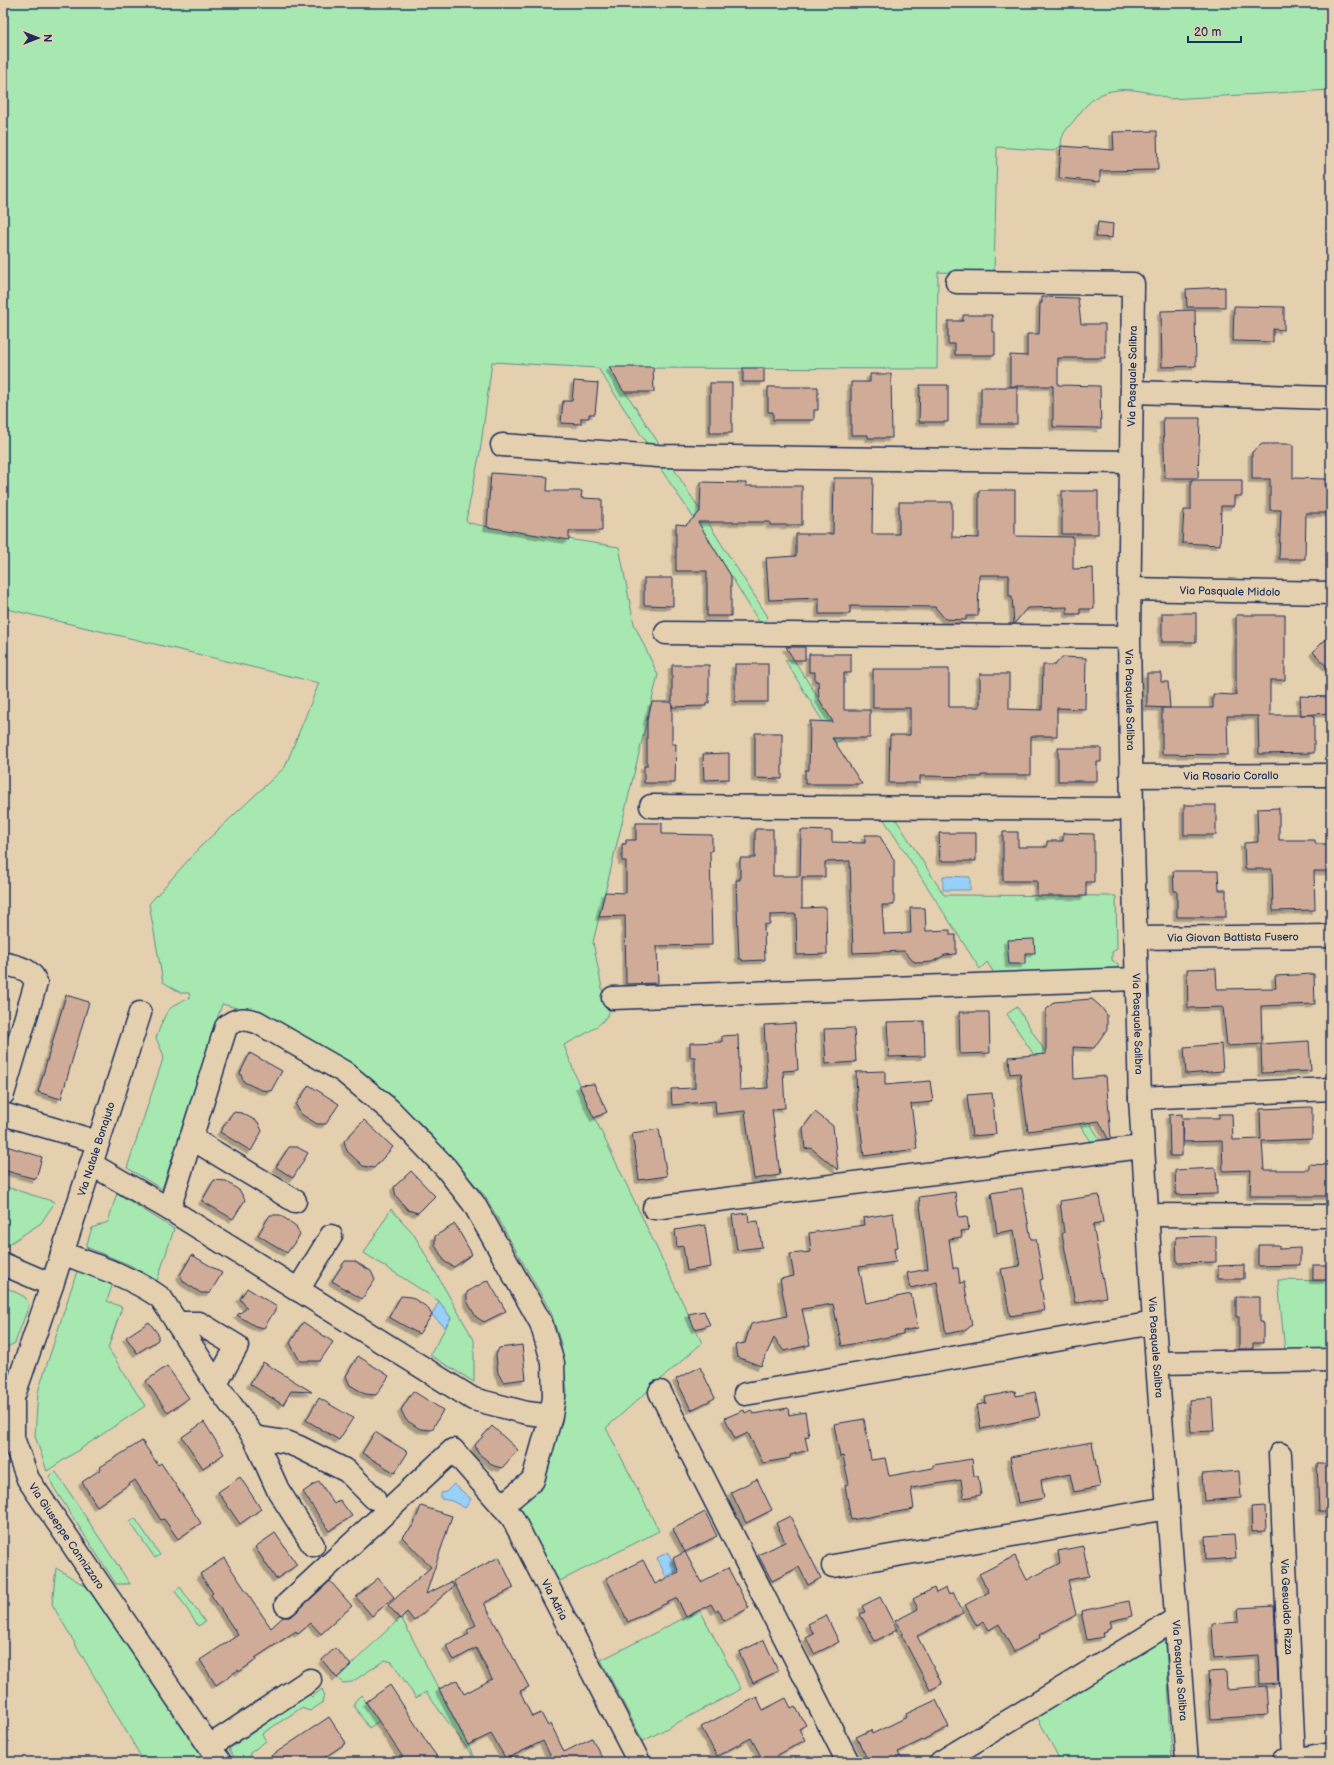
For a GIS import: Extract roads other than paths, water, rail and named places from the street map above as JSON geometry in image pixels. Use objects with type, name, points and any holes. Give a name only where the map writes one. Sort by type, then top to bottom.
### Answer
[{"type":"street","name":"Via Pasquale Salibra","points":[[957,282],[1133,284],[1129,637],[1131,776],[1140,1098],[1154,1323],[1187,1762]]},
{"type":"street","points":[[1132,392],[1331,398]]},
{"type":"street","points":[[502,445],[658,456],[1130,462]]},
{"type":"street","name":"Via Pasquale Midolo","points":[[1129,589],[1331,593]]},
{"type":"street","points":[[666,633],[1129,637]]},
{"type":"street","name":"Via Rosario Corallo","points":[[1131,776],[1331,775]]},
{"type":"street","points":[[651,806],[1132,809]]},
{"type":"street","name":"Via Giovan Battista Fusero","points":[[1135,938],[1331,936]]},
{"type":"street","points":[[3,963],[28,971],[34,975],[36,983],[3,1094]]},
{"type":"street","points":[[613,998],[1137,979]]},
{"type":"street","name":"Via Natale Bonajuto","points":[[52,1285],[140,1013]]},
{"type":"street","points":[[169,1209],[226,1027],[233,1021],[245,1019],[257,1022],[344,1072],[390,1110],[446,1168],[474,1204],[540,1323],[548,1343],[553,1363],[554,1397],[533,1480],[502,1506]]},
{"type":"street","points":[[1140,1098],[1331,1089]]},
{"type":"street","points":[[3,1114],[98,1142]]},
{"type":"street","points":[[191,1138],[295,1200]]},
{"type":"street","points":[[654,1208],[1142,1146]]},
{"type":"street","points":[[91,1164],[169,1209],[472,1399],[527,1413],[550,1416]]},
{"type":"street","points":[[1148,1215],[1331,1216]]},
{"type":"street","points":[[298,1290],[331,1236]]},
{"type":"street","points":[[62,1253],[148,1288],[161,1298],[216,1384],[254,1437],[278,1490],[313,1545]]},
{"type":"street","points":[[3,1264],[52,1285]]},
{"type":"street","name":"Via Giuseppe Cannizzaro","points":[[52,1285],[13,1398],[13,1438],[28,1479],[215,1754]]},
{"type":"street","points":[[177,1323],[199,1323],[237,1346],[216,1384]]},
{"type":"street","points":[[745,1394],[1154,1323]]},
{"type":"street","points":[[1157,1363],[1331,1360]]},
{"type":"street","points":[[660,1392],[848,1762]]},
{"type":"street","points":[[254,1437],[286,1442],[347,1471],[374,1498]]},
{"type":"street","name":"Via Adria","points":[[286,1604],[453,1450],[512,1517],[639,1762]]},
{"type":"street","name":"Via Gesualdo Rizza","points":[[1280,1454],[1289,1761]]},
{"type":"street","points":[[833,1566],[1168,1508]]},
{"type":"street","points":[[941,1762],[1176,1619]]},
{"type":"street","points":[[215,1754],[310,1680]]},
{"type":"street","points":[[1289,1761],[1331,1753]]},
{"type":"water","points":[[943,876],[970,877],[970,890],[943,890]]},
{"type":"water","points":[[439,1301],[451,1318],[445,1327],[432,1315]]},
{"type":"water","points":[[454,1484],[471,1499],[465,1508],[452,1501],[441,1499],[441,1493],[446,1492]]},
{"type":"water","points":[[668,1552],[677,1571],[666,1577],[657,1558]]}]
